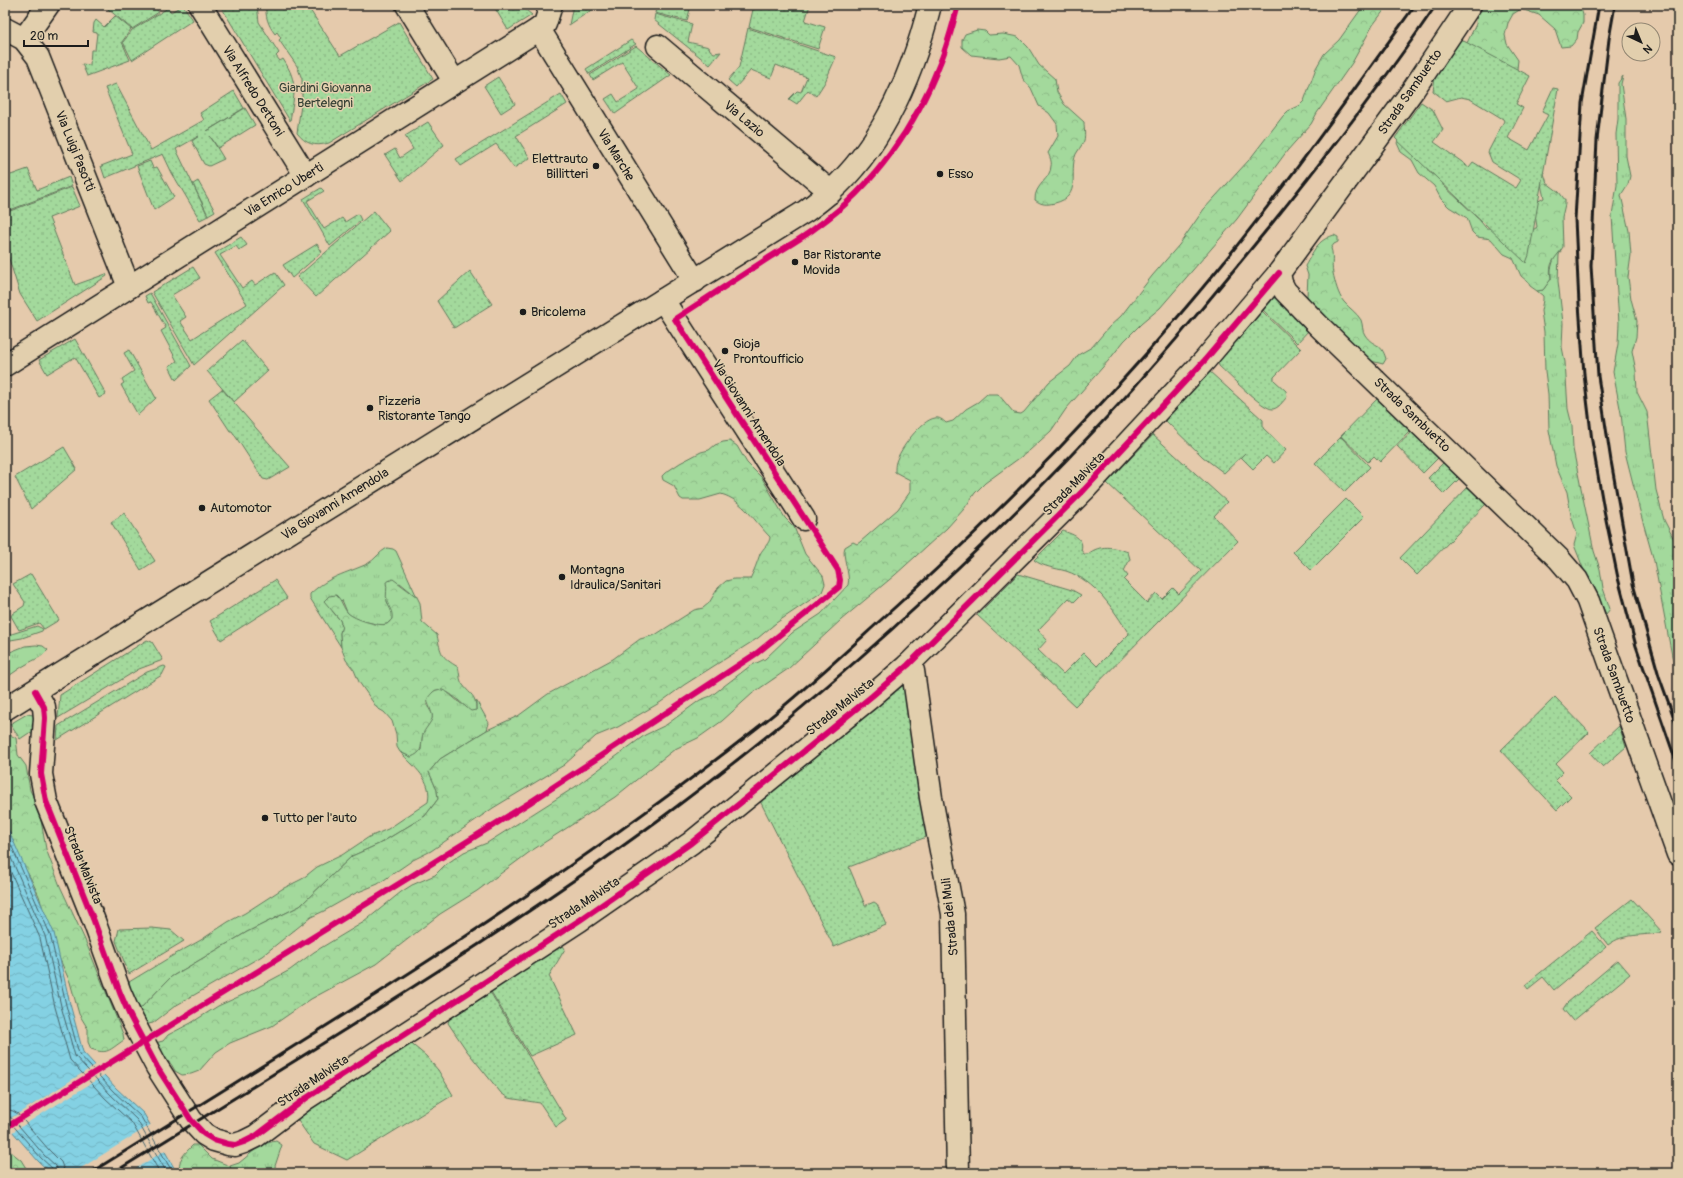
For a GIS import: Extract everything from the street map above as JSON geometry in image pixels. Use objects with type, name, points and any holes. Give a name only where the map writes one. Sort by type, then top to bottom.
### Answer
[{"type":"street","points":[[24,39],[48,5]]},
{"type":"street","name":"Via Alfredo Dettoni","points":[[200,5],[306,176]]},
{"type":"street","points":[[407,5],[454,81]]},
{"type":"street","name":"Via Enrico Uberti","points":[[5,365],[454,81],[539,29],[545,24],[551,5]]},
{"type":"street","name":"Via Giovanni Amendola","points":[[6,708],[806,211],[831,192],[862,155],[893,107],[917,52],[930,5]]},
{"type":"street","name":"Strada Sambuetto","points":[[1470,5],[1409,96],[1279,273],[1281,283],[1285,291],[1516,516],[1559,559],[1577,580],[1588,601],[1678,854]]},
{"type":"street","name":"Via Luigi Pasotti","points":[[5,28],[24,39],[38,57],[129,287]]},
{"type":"street","name":"Via Marche","points":[[539,29],[695,280]]},
{"type":"street","name":"Via Lazio","points":[[658,46],[831,192]]},
{"type":"street","name":"Strada Malvista","points":[[35,691],[44,708],[45,718],[41,774],[46,801],[94,921],[120,993],[157,1067],[191,1120],[204,1134],[214,1140],[235,1145],[256,1136],[305,1099],[580,920],[691,843],[908,665],[1090,485],[1205,360],[1279,273]]},
{"type":"street","name":"Via Giovanni Amendola","points":[[663,300],[804,519]]},
{"type":"street","name":"Strada dei Muli","points":[[908,665],[913,671],[931,798],[953,914],[958,1173]]},
{"type":"green space","points":[[112,5],[151,5],[159,12],[132,29],[108,9]]},
{"type":"green space","points":[[183,5],[193,20],[132,60],[123,42],[132,30],[168,8],[171,12]]},
{"type":"green space","points":[[220,5],[257,5],[259,22],[279,53],[276,56],[280,61],[283,59],[288,67],[293,82],[294,96],[290,121]]},
{"type":"green space","name":"Giardini Giovanna Bertelegni","points":[[266,5],[316,5],[310,10],[340,56],[399,22],[433,79],[329,143],[319,145],[311,144],[297,133],[302,98],[302,79],[297,66],[279,40],[281,38],[277,32],[275,34],[270,27],[266,13]]},
{"type":"green space","points":[[493,5],[520,5],[532,15],[508,30]]},
{"type":"green space","points":[[573,5],[599,5],[569,25]]},
{"type":"green space","points":[[657,5],[691,5],[687,21],[655,13]]},
{"type":"green space","points":[[754,5],[810,5],[805,21],[825,27],[818,49],[749,27]]},
{"type":"green space","points":[[1364,5],[1388,5],[1373,25],[1352,63],[1311,124],[1287,151],[1237,219],[1160,308],[1124,341],[1066,409],[1051,431],[1029,451],[985,483],[947,528],[895,575],[841,620],[788,669],[753,693],[722,721],[698,738],[675,749],[615,797],[531,851],[477,891],[440,914],[376,964],[311,999],[272,1026],[230,1043],[216,1052],[199,1071],[182,1075],[175,1071],[171,1063],[159,1055],[155,1043],[163,1041],[168,1035],[218,1006],[247,993],[290,970],[314,952],[364,922],[401,892],[412,885],[435,875],[445,865],[464,852],[487,843],[575,787],[645,735],[666,725],[700,700],[711,696],[750,666],[765,659],[792,633],[821,614],[848,585],[849,581],[844,555],[845,547],[853,542],[857,544],[860,542],[898,509],[910,492],[910,480],[895,472],[895,468],[898,456],[906,443],[918,429],[929,420],[936,418],[941,419],[946,423],[953,421],[966,409],[978,402],[987,394],[998,394],[1014,413],[1021,414],[1024,412],[1049,382],[1070,366],[1078,355],[1092,347],[1109,327],[1121,316],[1152,276],[1179,245],[1204,209],[1249,160],[1283,116],[1304,101],[1316,68],[1324,54],[1339,40]]},
{"type":"green space","points":[[1482,5],[1580,5],[1583,15],[1583,23],[1578,32],[1577,39],[1571,46],[1561,47],[1555,29],[1539,15],[1521,9],[1513,14],[1508,23],[1505,35],[1507,44],[1518,60],[1517,69],[1510,76],[1467,43],[1476,24],[1477,14]]},
{"type":"green space","points":[[655,14],[692,24],[688,42],[709,47],[714,53],[721,52],[710,65],[654,20]]},
{"type":"green space","points":[[115,16],[131,29],[122,42],[130,60],[87,76],[82,64],[90,65],[91,50],[95,50],[97,33],[93,32],[94,23],[96,20],[104,27]]},
{"type":"green space","points":[[748,28],[836,57],[825,82],[816,96],[808,90],[797,104],[789,99],[797,91],[801,92],[807,77],[776,65],[771,78],[751,70],[736,87],[728,80],[739,67]]},
{"type":"green space","points":[[977,30],[985,31],[989,35],[1003,34],[1018,37],[1028,47],[1039,65],[1055,79],[1057,92],[1064,104],[1084,122],[1085,133],[1083,143],[1076,154],[1074,161],[1072,189],[1064,200],[1055,203],[1042,204],[1035,200],[1037,190],[1050,171],[1051,163],[1048,153],[1058,136],[1057,124],[1049,113],[1039,106],[1031,88],[1023,79],[1019,65],[1011,56],[999,58],[971,55],[962,47],[962,40],[965,34]]},
{"type":"green space","points":[[1460,39],[1530,76],[1516,104],[1523,108],[1508,138],[1529,150],[1548,115],[1542,112],[1553,88],[1558,89],[1529,255],[1526,263],[1395,138],[1421,102],[1433,110],[1443,130],[1434,142],[1469,167],[1473,162],[1516,188],[1521,180],[1492,162],[1488,152],[1504,121],[1503,119],[1470,99],[1461,97],[1446,101],[1433,91],[1435,78]]},
{"type":"green space","points":[[631,40],[636,44],[589,74],[586,69]]},
{"type":"green space","points":[[636,46],[671,75],[615,114],[605,99],[613,94],[618,102],[639,89],[622,62],[593,80],[590,75]]},
{"type":"green space","points":[[1623,76],[1621,84],[1626,119],[1626,156],[1630,176],[1628,184],[1621,195],[1629,231],[1631,255],[1628,277],[1631,299],[1637,321],[1636,337],[1632,351],[1636,371],[1637,392],[1647,412],[1656,490],[1664,520],[1678,547],[1678,676],[1672,656],[1654,561],[1625,452],[1621,413],[1613,372],[1618,344],[1619,323],[1612,216],[1617,185],[1616,134],[1618,119],[1618,83]]},
{"type":"green space","points":[[498,77],[515,104],[501,113],[484,86]]},
{"type":"green space","points":[[116,84],[151,150],[204,120],[200,113],[234,91],[244,108],[207,131],[245,108],[255,125],[218,148],[210,136],[224,159],[209,166],[204,164],[192,141],[199,136],[176,149],[208,216],[200,220],[172,173],[163,154],[105,178],[101,166],[132,154],[105,88]]},
{"type":"green space","points":[[561,94],[567,104],[516,136],[530,158],[514,168],[496,144],[461,166],[456,159]]},
{"type":"green space","points":[[428,122],[444,145],[402,181],[385,155],[395,149],[400,158],[413,149],[405,136]]},
{"type":"green space","points":[[1401,133],[1429,172],[1442,180],[1443,185],[1476,216],[1486,228],[1533,230],[1537,227],[1534,208],[1535,203],[1544,198],[1541,184],[1543,170],[1547,183],[1559,192],[1565,200],[1565,204],[1562,217],[1563,247],[1551,264],[1551,279],[1543,290],[1537,291],[1530,286],[1521,276],[1513,258],[1504,254],[1491,239],[1477,237],[1472,232],[1467,218],[1449,207],[1441,199],[1434,186],[1419,173],[1412,160],[1401,152],[1397,143]]},
{"type":"green space","points":[[150,161],[153,168],[157,167],[174,197],[154,210],[137,166]]},
{"type":"green space","points":[[28,169],[37,190],[69,177],[72,186],[5,212],[5,177]]},
{"type":"green space","points":[[198,181],[215,211],[208,215],[193,184]]},
{"type":"green space","points":[[72,187],[80,206],[49,218],[75,285],[106,274],[107,276],[37,321],[20,294],[9,259],[5,260],[5,213]]},
{"type":"green space","points":[[321,188],[324,191],[307,201],[324,229],[342,218],[345,222],[358,214],[361,220],[330,246],[303,199]]},
{"type":"green space","points":[[374,211],[390,231],[316,297],[297,277]]},
{"type":"green space","points":[[1334,235],[1338,237],[1338,242],[1331,248],[1332,270],[1338,292],[1344,302],[1361,320],[1363,332],[1368,339],[1382,349],[1386,359],[1383,364],[1367,360],[1308,305],[1308,275],[1305,266],[1319,243]]},
{"type":"green space","points":[[241,237],[247,245],[239,250],[236,246],[220,255],[242,288],[252,281],[255,285],[275,272],[284,285],[194,365],[152,292],[193,267],[200,278],[172,295],[186,317],[180,321],[192,339],[247,304],[215,253]]},
{"type":"green space","points":[[317,244],[322,252],[292,278],[283,265]]},
{"type":"green space","points":[[1561,251],[1559,255],[1558,281],[1563,323],[1562,347],[1565,362],[1568,409],[1572,425],[1573,449],[1594,551],[1610,609],[1606,614],[1588,581],[1574,545],[1577,534],[1571,515],[1567,492],[1556,466],[1549,430],[1544,332],[1541,311],[1543,296],[1537,291],[1543,290],[1551,279],[1551,269],[1554,258]]},
{"type":"green space","points":[[470,271],[492,304],[454,328],[437,301]]},
{"type":"green space","points":[[150,293],[191,366],[176,380],[169,366],[177,361],[161,331],[166,328],[151,302],[148,303],[145,296]]},
{"type":"green space","points":[[1270,297],[1276,298],[1309,330],[1297,343],[1261,308]]},
{"type":"green space","points":[[1260,309],[1301,349],[1274,377],[1274,380],[1286,391],[1287,397],[1279,406],[1273,409],[1262,404],[1246,391],[1219,366],[1218,361]]},
{"type":"green space","points":[[75,339],[106,394],[99,398],[75,357],[47,374],[39,360]]},
{"type":"green space","points":[[242,340],[268,371],[234,402],[207,371]]},
{"type":"green space","points":[[129,350],[156,398],[138,415],[121,385],[124,383],[122,379],[134,371],[124,353]]},
{"type":"green space","points":[[1209,371],[1263,420],[1263,428],[1286,450],[1274,463],[1266,456],[1253,469],[1241,457],[1245,453],[1224,473],[1203,457],[1165,420]]},
{"type":"green space","points":[[222,389],[290,467],[268,480],[263,479],[209,399]]},
{"type":"green space","points":[[1378,398],[1412,429],[1380,462],[1374,456],[1368,462],[1341,436]]},
{"type":"green space","points":[[1413,431],[1439,457],[1423,473],[1397,446]]},
{"type":"green space","points":[[1153,435],[1227,502],[1214,516],[1238,541],[1075,706],[977,615],[1018,574],[1072,590],[1081,595],[1074,602],[1069,598],[1038,630],[1047,640],[1038,650],[1063,674],[1084,653],[1097,666],[1129,634],[1117,615],[1095,589],[1077,576],[1066,571],[1045,566],[1034,560],[1063,531],[1077,537],[1081,542],[1081,550],[1084,554],[1107,547],[1128,552],[1130,559],[1124,571],[1128,576],[1124,580],[1147,603],[1156,593],[1162,599],[1173,588],[1179,594],[1201,571],[1107,483]]},
{"type":"green space","points":[[1341,437],[1370,467],[1345,492],[1315,463]]},
{"type":"green space","points":[[730,441],[737,446],[747,463],[762,478],[785,518],[794,527],[805,554],[823,576],[825,584],[822,592],[776,623],[758,638],[684,685],[661,702],[618,727],[596,736],[564,765],[493,808],[431,851],[413,860],[378,884],[356,893],[311,917],[262,956],[175,1006],[153,1023],[144,1025],[138,1011],[171,977],[247,932],[300,906],[352,856],[379,844],[425,816],[438,799],[437,790],[429,772],[440,759],[487,730],[518,716],[548,694],[613,659],[640,639],[655,635],[694,610],[703,608],[709,603],[718,588],[726,581],[734,579],[750,579],[760,554],[770,537],[742,506],[729,497],[721,494],[700,500],[683,500],[680,498],[674,486],[663,480],[662,476],[680,463],[701,452],[709,450],[715,445]]},
{"type":"green space","points":[[64,447],[77,469],[31,509],[15,477]]},
{"type":"green space","points":[[1444,462],[1460,478],[1444,494],[1428,478]]},
{"type":"green space","points":[[1469,486],[1487,503],[1417,575],[1400,558]]},
{"type":"green space","points":[[1346,499],[1364,517],[1311,570],[1293,552]]},
{"type":"green space","points":[[124,513],[155,561],[141,570],[111,522]]},
{"type":"green space","points":[[387,548],[396,551],[417,597],[400,583],[388,588],[387,601],[393,613],[392,619],[387,624],[380,625],[352,617],[347,612],[342,600],[332,611],[340,620],[342,626],[340,633],[341,647],[310,598],[310,594],[331,579],[367,564]]},
{"type":"green space","points":[[31,574],[59,620],[44,629],[39,623],[19,630],[11,616],[24,606],[25,602],[13,584]]},
{"type":"green space","points":[[393,579],[417,597],[420,603],[422,622],[437,635],[441,651],[445,657],[458,667],[460,679],[474,698],[476,705],[476,710],[471,711],[447,692],[437,690],[433,692],[428,698],[427,702],[432,714],[432,719],[423,735],[419,752],[411,757],[400,752],[397,747],[396,734],[392,721],[384,712],[377,708],[359,682],[354,670],[346,660],[341,647],[340,633],[342,626],[340,620],[324,601],[329,596],[336,595],[340,599],[346,611],[351,615],[361,620],[373,623],[383,625],[387,624],[392,619],[392,616],[386,599],[386,582]]},
{"type":"green space","points":[[275,580],[287,598],[221,640],[210,621]]},
{"type":"green space","points":[[37,626],[43,629],[42,631],[22,638],[5,641],[5,636]]},
{"type":"green space","points":[[147,640],[152,642],[163,660],[139,669],[58,718],[60,695]]},
{"type":"green space","points":[[25,646],[43,646],[48,650],[40,657],[5,678],[5,654]]},
{"type":"green space","points":[[164,666],[166,667],[162,675],[57,740],[58,726],[147,672]]},
{"type":"green space","points":[[895,685],[904,686],[907,689],[929,836],[849,867],[865,905],[874,902],[877,904],[886,925],[834,947],[759,799]]},
{"type":"green space","points":[[441,689],[446,691],[460,703],[476,710],[476,700],[489,723],[487,730],[440,759],[429,772],[437,790],[438,799],[425,816],[379,844],[352,856],[300,906],[247,932],[171,977],[138,1011],[130,994],[129,982],[201,940],[282,889],[302,879],[317,867],[342,855],[369,837],[388,829],[428,802],[429,794],[425,780],[400,752],[411,757],[421,750],[422,736],[425,728],[432,718],[428,702],[429,694]]},
{"type":"green space","points":[[1555,697],[1589,732],[1556,764],[1563,772],[1555,780],[1571,796],[1557,810],[1501,750]]},
{"type":"green space","points":[[27,714],[33,715],[37,718],[39,737],[29,733],[20,739],[10,724]]},
{"type":"green space","points":[[1619,726],[1626,747],[1603,767],[1590,753]]},
{"type":"green space","points":[[10,735],[16,738],[18,755],[26,766],[30,790],[39,809],[46,849],[60,886],[85,940],[123,1034],[124,1040],[111,1049],[105,1051],[101,1052],[91,1049],[88,1042],[88,1029],[79,1014],[70,982],[53,944],[39,896],[30,877],[5,835],[5,736]]},
{"type":"green space","points":[[1632,899],[1662,932],[1627,936],[1608,945],[1595,928]]},
{"type":"green space","points":[[152,928],[171,930],[184,941],[129,974],[116,941],[119,929]]},
{"type":"green space","points":[[1592,931],[1606,947],[1554,990],[1543,977],[1528,989],[1525,985]]},
{"type":"green space","points":[[561,942],[565,949],[549,976],[577,1035],[530,1056],[490,990]]},
{"type":"green space","points":[[1618,960],[1630,974],[1573,1021],[1563,1009],[1567,1003]]},
{"type":"green space","points":[[489,990],[566,1119],[556,1127],[540,1103],[508,1098],[501,1093],[467,1051],[448,1023],[451,1013]]},
{"type":"green space","points":[[408,1041],[426,1056],[438,1070],[453,1095],[347,1160],[314,1144],[294,1115]]},
{"type":"green space","points":[[276,1141],[282,1145],[275,1166],[276,1173],[231,1173],[230,1166],[239,1163],[262,1144]]},
{"type":"green space","points":[[193,1145],[198,1145],[212,1159],[230,1166],[231,1173],[180,1173],[180,1161],[184,1154]]},
{"type":"green space","points":[[11,1152],[21,1160],[29,1173],[5,1173],[5,1153]]},
{"type":"water","points":[[5,822],[54,933],[70,1004],[83,1052],[116,1088],[144,1114],[177,1173],[51,1173],[38,1161],[5,1123]]},
{"type":"pier","points":[[97,1064],[106,1074],[11,1133],[5,1126],[5,1122]]},
{"type":"pier","points":[[152,1124],[167,1149],[129,1173],[73,1173]]},
{"type":"railway","points":[[90,1173],[344,1015],[511,906],[674,792],[770,718],[819,676],[963,544],[1041,467],[1116,388],[1218,269],[1276,195],[1415,5]]},
{"type":"railway","points":[[113,1173],[399,996],[539,904],[676,807],[735,762],[850,666],[961,565],[1068,459],[1119,404],[1214,294],[1312,173],[1376,90],[1436,5]]},
{"type":"railway","points":[[1599,5],[1582,103],[1575,219],[1584,374],[1592,441],[1618,578],[1636,646],[1678,767]]},
{"type":"railway","points":[[1615,5],[1609,39],[1597,140],[1591,266],[1598,376],[1611,461],[1633,584],[1659,676],[1678,729]]},
{"type":"cycle path","points":[[5,1128],[529,803],[757,653],[839,587],[840,580],[838,570],[675,319],[812,230],[857,193],[891,154],[919,110],[940,63],[958,5]]},
{"type":"cycle path","points":[[35,691],[44,707],[45,718],[41,774],[46,801],[130,1016],[157,1067],[191,1120],[204,1134],[214,1140],[235,1145],[244,1142],[256,1136],[305,1099],[580,920],[691,843],[872,696],[908,665],[1084,490],[1205,360],[1279,273]]},
{"type":"place","name":"Elettrauto Billitteri","points":[[596,166]]},
{"type":"place","name":"Esso","points":[[940,174]]},
{"type":"place","name":"Bar Ristorante Movida","points":[[795,262]]},
{"type":"place","name":"Bricolema","points":[[523,312]]},
{"type":"place","name":"Gioja Prontoufficio","points":[[725,351]]},
{"type":"place","name":"Pizzeria Ristorante Tango","points":[[370,408]]},
{"type":"place","name":"Automotor","points":[[202,508]]},
{"type":"place","name":"Montagna Idraulica/Sanitari","points":[[562,577]]},
{"type":"place","name":"Tutto per l'auto","points":[[265,818]]}]
